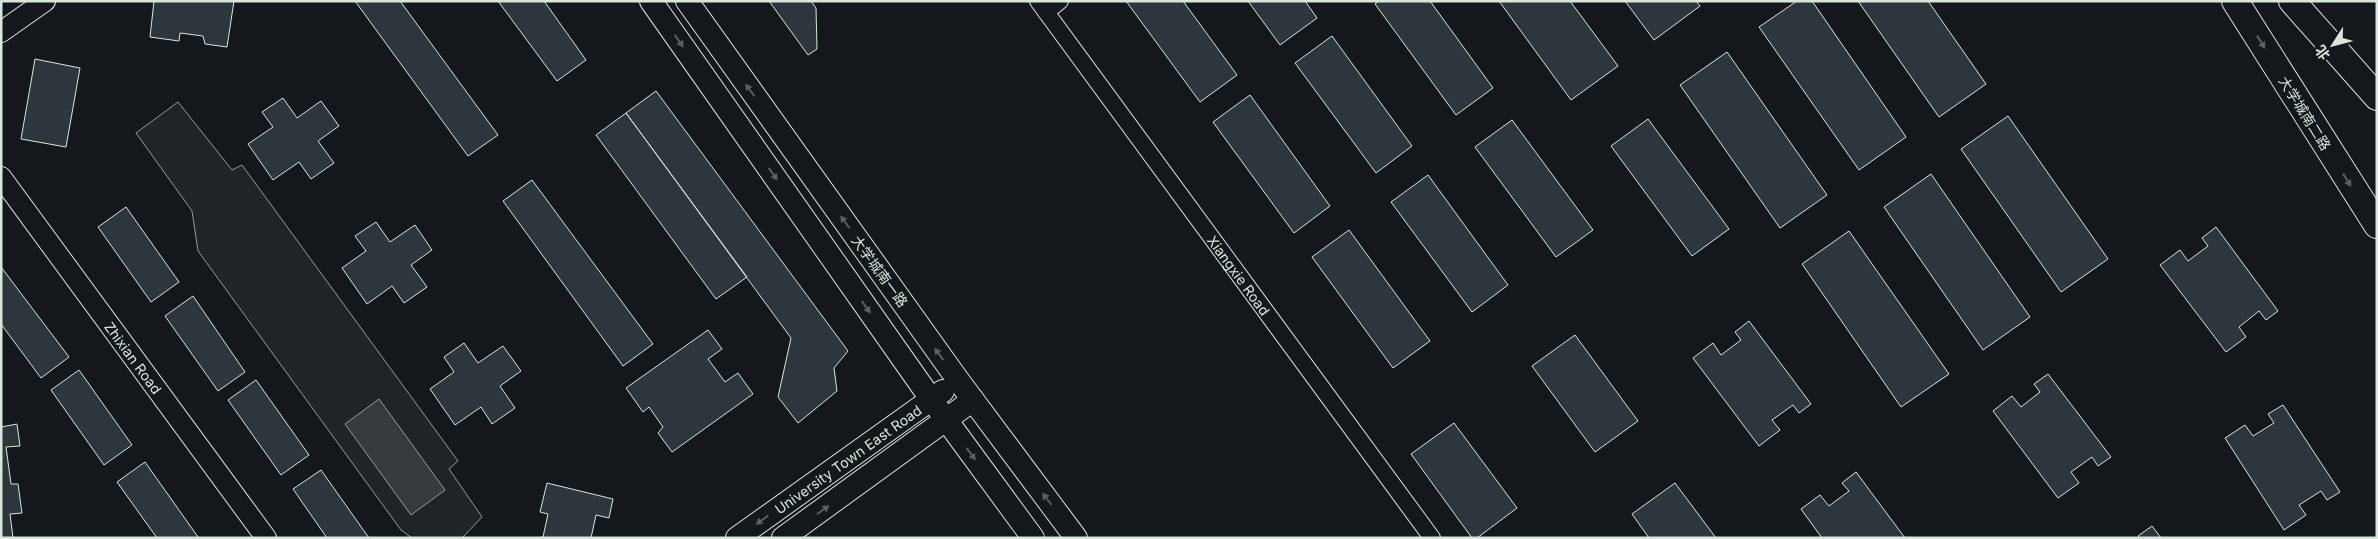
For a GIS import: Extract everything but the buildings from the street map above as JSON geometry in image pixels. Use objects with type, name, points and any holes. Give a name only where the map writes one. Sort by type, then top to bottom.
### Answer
[{"type":"highway","name":"大学城南二路","points":[[2235,1],[2377,225]]},
{"type":"highway","points":[[2292,1],[2377,97]]},
{"type":"main road","points":[[651,1],[931,399],[1033,538]]},
{"type":"main road","name":"大学城南一路","points":[[687,1],[958,380],[1076,538]]},
{"type":"main road","name":"University Town East Road","points":[[738,538],[958,380]]},
{"type":"main road","name":"University Town East Road","points":[[783,538],[947,421],[973,400]]},
{"type":"street","points":[[1,32],[46,1]]},
{"type":"street","points":[[1042,6],[1060,1]]},
{"type":"street","name":"Xiangxie Road","points":[[1042,6],[1432,538]]},
{"type":"street","name":"Zhixian Road","points":[[1,177],[266,538]]},
{"type":"shaded area","points":[[178,102],[232,170],[242,165],[458,461],[449,469],[482,517],[462,538],[412,538],[401,530],[198,251],[192,211],[136,133]]},
{"type":"shaded area","points":[[379,399],[445,490],[411,515],[345,424]]}]
